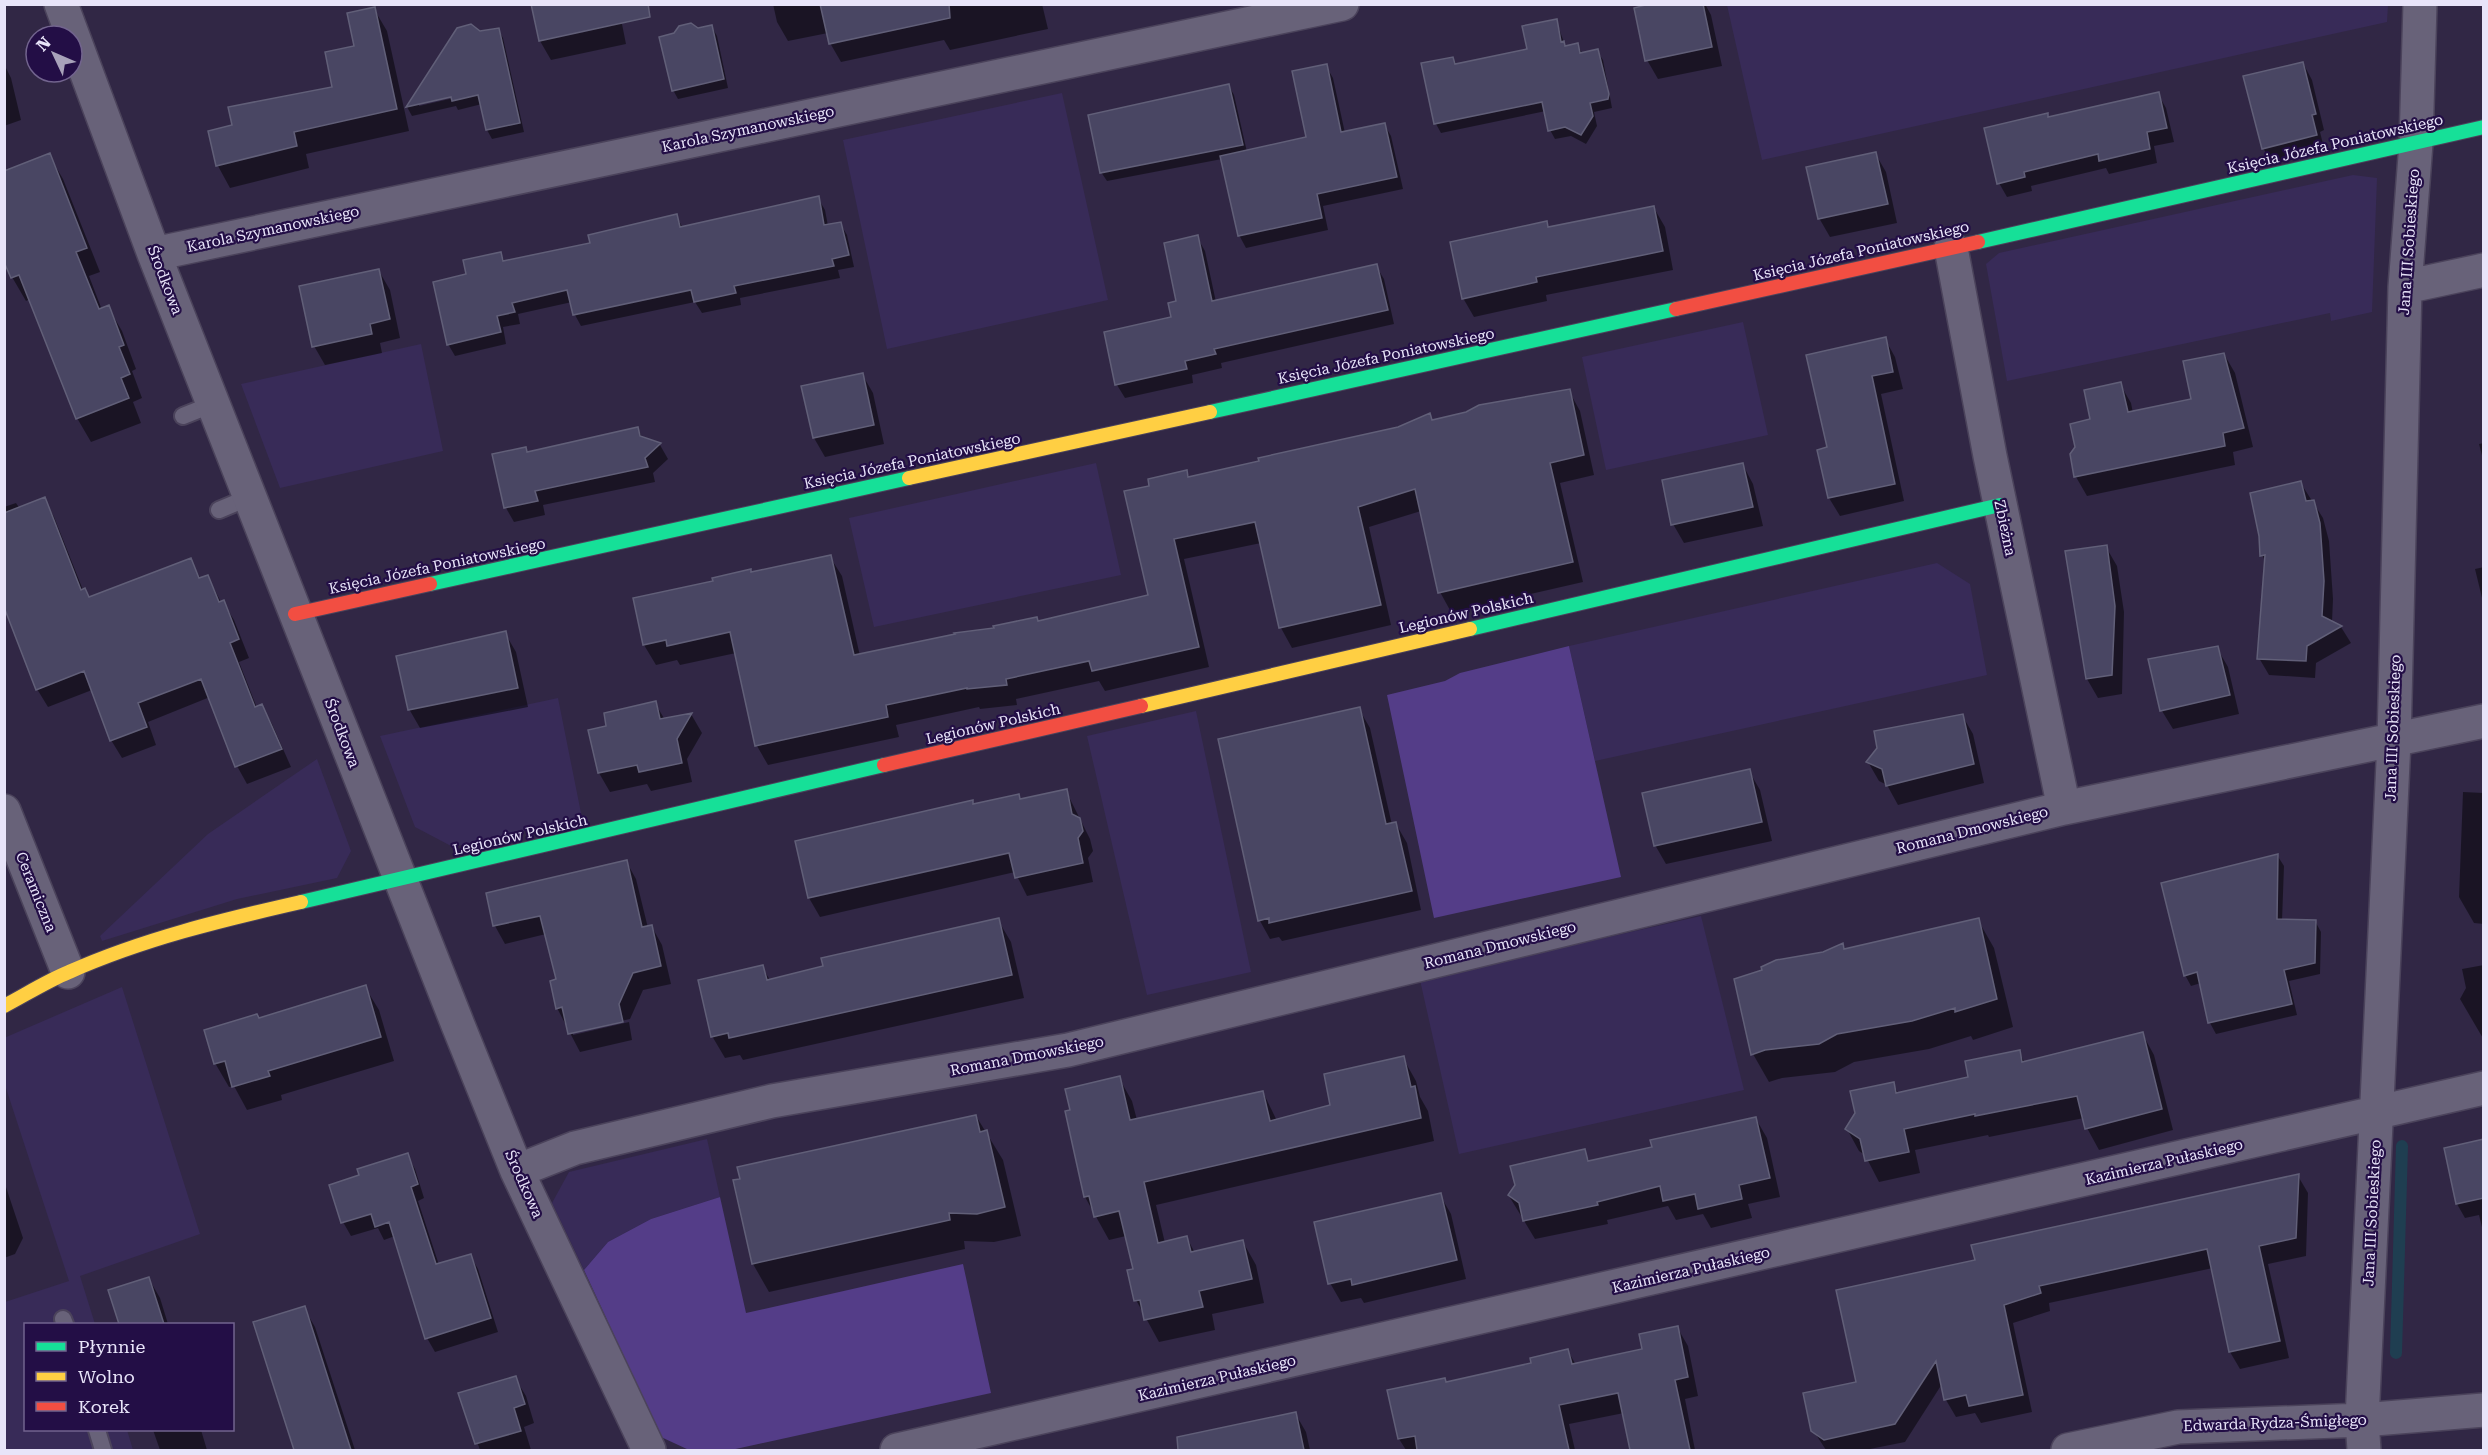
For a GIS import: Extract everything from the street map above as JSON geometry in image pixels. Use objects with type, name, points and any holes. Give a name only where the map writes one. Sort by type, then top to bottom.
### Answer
[{"type":"street","name":"Karola Szymanowskiego","points":[[154,254],[1342,4]]},
{"type":"street","name":"Jana III Sobieskiego","points":[[2363,1435],[2394,741],[2405,287],[2416,143],[2420,4]]},
{"type":"street","name":"Środkowa","points":[[68,6],[154,254],[399,880],[517,1171],[649,1450]]},
{"type":"street","name":"Księcia Józefa Poniatowskiego","points":[[295,614],[1951,248],[2484,127]]},
{"type":"street","name":"Zbieżna","points":[[1951,248],[2000,505],[2064,808]]},
{"type":"street","points":[[2405,287],[2484,270]]},
{"type":"street","name":"Legionów Polskich","points":[[4,1006],[68,972],[144,943],[209,923],[2000,505]]},
{"type":"street","name":"Romana Dmowskiego","points":[[517,1171],[574,1148],[760,1104],[1068,1050],[2064,808],[2484,722]]},
{"type":"street","name":"Ceramiczna","points":[[4,811],[68,972]]},
{"type":"street","name":"Kazimierza Pułaskiego","points":[[897,1450],[2484,1088]]},
{"type":"street","name":"Edwarda Rydza-Śmigłego","points":[[2068,1450],[2178,1427],[2363,1435],[2484,1410]]},
{"type":"lane","points":[[183,416],[213,404]]},
{"type":"lane","points":[[219,510],[250,497]]},
{"type":"lane","points":[[97,1431],[103,1450]]},
{"type":"shaded area","points":[[1727,4],[2388,5],[2387,22],[1762,160]]},
{"type":"shaded area","points":[[1062,93],[1108,300],[887,349],[843,140]]},
{"type":"shaded area","points":[[2353,175],[2377,178],[2372,312],[2331,321],[2330,313],[2007,381],[1986,264],[1999,253]]},
{"type":"shaded area","points":[[1743,322],[1768,435],[1606,470],[1582,357]]},
{"type":"shaded area","points":[[421,344],[443,451],[280,488],[241,384]]},
{"type":"shaded area","points":[[1096,463],[1121,575],[874,627],[849,518]]},
{"type":"shaded area","points":[[1937,563],[1970,584],[1987,675],[1595,761],[1569,646]]},
{"type":"shaded area","points":[[1569,646],[1621,877],[1434,918],[1387,695],[1445,681],[1460,673]]},
{"type":"shaded area","points":[[558,698],[582,818],[453,847],[415,827],[380,736]]},
{"type":"shaded area","points":[[1196,711],[1251,972],[1147,995],[1087,736]]},
{"type":"shaded area","points":[[317,759],[351,851],[337,878],[237,899],[102,941],[100,936],[208,834]]},
{"type":"shaded area","points":[[1701,916],[1744,1090],[1459,1154],[1420,980]]},
{"type":"shaded area","points":[[122,987],[200,1234],[80,1276],[95,1323],[24,1323],[24,1431],[127,1431],[133,1450],[5,1450],[5,1302],[69,1281],[5,1085],[4,1038]]},
{"type":"shaded area","points":[[707,1139],[720,1197],[651,1219],[608,1242],[584,1270],[552,1203],[569,1172]]},
{"type":"shaded area","points":[[720,1197],[746,1313],[963,1264],[991,1393],[731,1450],[689,1450],[661,1437],[584,1270],[608,1242],[651,1219]]},
{"type":"building","points":[[531,4],[648,4],[650,17],[539,41]]},
{"type":"building","points":[[820,4],[949,4],[950,18],[829,44]]},
{"type":"building","points":[[1649,4],[1703,4],[1712,47],[1645,61],[1634,8]]},
{"type":"building","points":[[375,7],[397,109],[294,132],[297,146],[216,166],[208,131],[232,125],[228,107],[332,87],[325,52],[354,46],[347,13]]},
{"type":"building","points":[[1557,19],[1561,42],[1564,41],[1565,46],[1578,43],[1580,53],[1598,49],[1609,94],[1608,99],[1590,103],[1593,116],[1581,135],[1565,127],[1548,131],[1542,102],[1434,124],[1421,63],[1453,57],[1455,64],[1527,49],[1522,26]]},
{"type":"building","points":[[691,23],[698,28],[712,25],[724,79],[672,91],[659,37],[674,33],[679,26]]},
{"type":"building","points":[[471,24],[480,31],[499,28],[520,123],[486,130],[478,95],[452,101],[451,97],[406,107],[457,28]]},
{"type":"building","points":[[2303,62],[2316,114],[2312,115],[2317,135],[2262,149],[2243,76]]},
{"type":"building","points":[[1327,64],[1341,132],[1385,123],[1397,177],[1317,194],[1322,218],[1238,236],[1220,156],[1306,137],[1292,71]]},
{"type":"building","points":[[1229,84],[1243,145],[1100,173],[1088,115]]},
{"type":"building","points":[[2159,92],[2167,128],[2147,132],[2150,149],[2099,161],[2098,154],[2024,172],[2025,177],[1997,184],[1984,128],[2048,113],[2048,117]]},
{"type":"building","points":[[1876,152],[1888,204],[1818,219],[1806,167]]},
{"type":"building","points":[[50,153],[87,248],[76,252],[99,309],[109,305],[124,345],[119,347],[130,374],[121,378],[129,398],[76,419],[19,275],[11,278],[4,262],[4,171]]},
{"type":"building","points":[[819,196],[824,225],[841,222],[849,255],[832,259],[834,266],[734,286],[736,293],[694,302],[691,290],[573,315],[567,290],[512,303],[515,312],[497,316],[501,332],[447,345],[433,282],[466,274],[463,260],[501,252],[503,261],[590,243],[588,235],[677,214],[680,227]]},
{"type":"building","points":[[1654,206],[1663,251],[1536,277],[1537,282],[1462,299],[1450,242],[1547,221],[1548,227]]},
{"type":"building","points":[[1198,235],[1212,301],[1377,264],[1388,310],[1214,349],[1216,354],[1185,361],[1187,369],[1115,385],[1104,332],[1171,317],[1168,303],[1176,301],[1164,243]]},
{"type":"building","points":[[379,269],[390,319],[370,324],[372,334],[312,347],[299,286]]},
{"type":"building","points":[[1886,337],[1893,372],[1872,376],[1895,484],[1828,498],[1817,450],[1827,447],[1806,355]]},
{"type":"building","points":[[2224,353],[2244,428],[2223,433],[2225,446],[2074,477],[2070,454],[2075,447],[2070,424],[2090,419],[2084,390],[2121,382],[2128,412],[2191,399],[2183,361]]},
{"type":"building","points":[[863,373],[874,425],[813,438],[801,386]]},
{"type":"building","points":[[1570,389],[1584,455],[1550,463],[1573,562],[1438,593],[1415,489],[1358,507],[1381,605],[1279,628],[1255,522],[1174,539],[1199,647],[1092,671],[1089,661],[1006,679],[1007,685],[967,688],[886,705],[888,717],[755,746],[730,632],[667,646],[666,640],[643,645],[633,598],[713,581],[712,578],[751,569],[751,572],[831,555],[854,655],[954,633],[994,628],[993,626],[1037,617],[1038,621],[1148,595],[1124,491],[1149,486],[1148,479],[1187,470],[1188,477],[1259,461],[1258,458],[1398,427],[1430,413],[1432,420],[1466,412],[1479,405]]},
{"type":"building","points":[[638,427],[640,436],[661,443],[645,458],[648,467],[535,491],[538,501],[504,508],[492,454],[526,447],[527,452]]},
{"type":"building","points":[[1743,463],[1753,507],[1671,525],[1662,480]]},
{"type":"building","points":[[2301,481],[2306,501],[2314,500],[2320,523],[2324,581],[2322,616],[2342,626],[2307,646],[2306,661],[2257,659],[2265,555],[2260,556],[2259,536],[2250,493]]},
{"type":"building","points":[[45,497],[81,590],[85,588],[89,597],[191,558],[199,578],[208,575],[219,602],[224,600],[239,639],[230,643],[255,707],[262,704],[282,749],[235,767],[201,679],[138,703],[147,727],[110,741],[84,671],[36,690],[4,607],[4,513]]},
{"type":"building","points":[[2107,545],[2115,606],[2112,675],[2086,679],[2065,551]]},
{"type":"building","points":[[506,631],[518,688],[408,710],[396,656]]},
{"type":"building","points":[[2218,646],[2230,695],[2160,711],[2148,659]]},
{"type":"building","points":[[656,701],[660,719],[692,713],[677,739],[682,763],[639,772],[637,765],[598,773],[588,730],[606,726],[604,713]]},
{"type":"building","points":[[1360,707],[1386,824],[1396,822],[1412,891],[1269,923],[1269,918],[1258,921],[1218,739]]},
{"type":"building","points":[[1963,714],[1974,764],[1886,786],[1882,769],[1866,762],[1877,748],[1874,731]]},
{"type":"building","points":[[1750,769],[1762,822],[1654,846],[1642,793]]},
{"type":"building","points":[[1067,789],[1072,814],[1080,818],[1083,831],[1078,838],[1083,863],[1015,878],[1009,853],[808,898],[795,841],[973,800],[973,804],[1019,794],[1020,799]]},
{"type":"building","points":[[2278,854],[2277,919],[2316,920],[2315,963],[2284,970],[2292,1004],[2208,1023],[2197,972],[2184,976],[2161,883]]},
{"type":"building","points":[[627,860],[642,927],[652,925],[661,966],[633,973],[619,1004],[623,1022],[568,1034],[562,1007],[556,1009],[550,981],[556,979],[540,916],[493,926],[486,893]]},
{"type":"building","points":[[999,918],[1012,975],[729,1038],[728,1033],[711,1037],[698,980],[763,965],[767,980],[823,966],[821,958]]},
{"type":"building","points":[[1979,918],[1997,999],[1955,1012],[1955,1008],[1912,1021],[1837,1034],[1819,1044],[1765,1050],[1751,1055],[1734,979],[1762,970],[1761,967],[1776,960],[1823,952],[1843,943],[1844,949]]},
{"type":"building","points":[[366,985],[381,1037],[268,1071],[270,1076],[232,1087],[225,1061],[214,1064],[204,1030],[257,1014],[259,1018]]},
{"type":"building","points":[[2143,1032],[2162,1109],[2085,1129],[2077,1096],[1904,1129],[1909,1152],[1865,1161],[1860,1139],[1845,1129],[1855,1113],[1850,1091],[1894,1082],[1896,1093],[1968,1077],[1965,1061],[2020,1050],[2022,1062]]},
{"type":"building","points":[[1404,1056],[1411,1087],[1415,1086],[1421,1118],[1144,1182],[1158,1243],[1187,1236],[1191,1252],[1243,1240],[1252,1279],[1199,1291],[1203,1307],[1144,1320],[1140,1300],[1134,1301],[1127,1270],[1133,1269],[1119,1211],[1094,1217],[1089,1196],[1084,1197],[1065,1111],[1070,1110],[1065,1089],[1120,1076],[1130,1120],[1263,1091],[1270,1121],[1330,1105],[1324,1074]]},
{"type":"building","points":[[976,1115],[980,1132],[987,1130],[1005,1207],[977,1214],[949,1213],[950,1220],[752,1264],[733,1180],[740,1179],[737,1167]]},
{"type":"building","points":[[1756,1117],[1770,1178],[1739,1185],[1742,1199],[1698,1209],[1695,1194],[1663,1201],[1660,1186],[1597,1202],[1598,1205],[1523,1221],[1519,1203],[1508,1195],[1515,1185],[1510,1166],[1585,1149],[1588,1161],[1652,1147],[1650,1140]]},
{"type":"building","points":[[2484,1139],[2484,1198],[2456,1204],[2444,1148]]},
{"type":"building","points":[[408,1153],[418,1184],[411,1187],[436,1264],[471,1254],[491,1318],[425,1339],[389,1222],[375,1227],[371,1214],[341,1223],[329,1185],[359,1175],[357,1169]]},
{"type":"building","points":[[2299,1174],[2296,1238],[2259,1246],[2280,1341],[2229,1352],[2207,1249],[2039,1286],[2041,1293],[2004,1305],[2023,1395],[1969,1406],[1966,1395],[1944,1400],[1936,1361],[1895,1424],[1824,1440],[1811,1431],[1803,1393],[1856,1382],[1836,1290],[1975,1260],[1971,1245]]},
{"type":"building","points":[[1441,1193],[1457,1260],[1352,1285],[1351,1279],[1328,1284],[1314,1222]]},
{"type":"building","points":[[149,1277],[164,1323],[119,1323],[108,1290]]},
{"type":"building","points":[[305,1306],[351,1450],[294,1450],[253,1322]]},
{"type":"building","points":[[1678,1326],[1688,1377],[1675,1380],[1690,1450],[1630,1450],[1618,1393],[1559,1405],[1569,1450],[1417,1450],[1415,1436],[1398,1439],[1387,1390],[1445,1378],[1446,1382],[1531,1363],[1530,1358],[1568,1349],[1572,1364],[1642,1349],[1639,1334]]},
{"type":"building","points":[[516,1376],[525,1404],[514,1408],[521,1431],[475,1444],[458,1393]]},
{"type":"building","points":[[1296,1412],[1304,1450],[1178,1450],[1177,1437]]},
{"type":"waterway","points":[[2396,1353],[2402,1146]]},
{"type":"traffic: fast","points":[[1978,242],[2484,127]]},
{"type":"traffic: fast","points":[[1210,412],[1676,309]]},
{"type":"traffic: fast","points":[[430,584],[909,478]]},
{"type":"traffic: fast","points":[[1470,629],[2000,505]]},
{"type":"traffic: fast","points":[[301,902],[884,765]]},
{"type":"traffic: slow","points":[[909,478],[1210,412]]},
{"type":"traffic: slow","points":[[1141,706],[1470,629]]},
{"type":"traffic: slow","points":[[4,1006],[61,976],[125,950],[212,923],[301,902]]},
{"type":"traffic: jam","points":[[1676,309],[1978,242]]},
{"type":"traffic: jam","points":[[295,614],[430,584]]},
{"type":"traffic: jam","points":[[884,765],[1141,706]]}]
